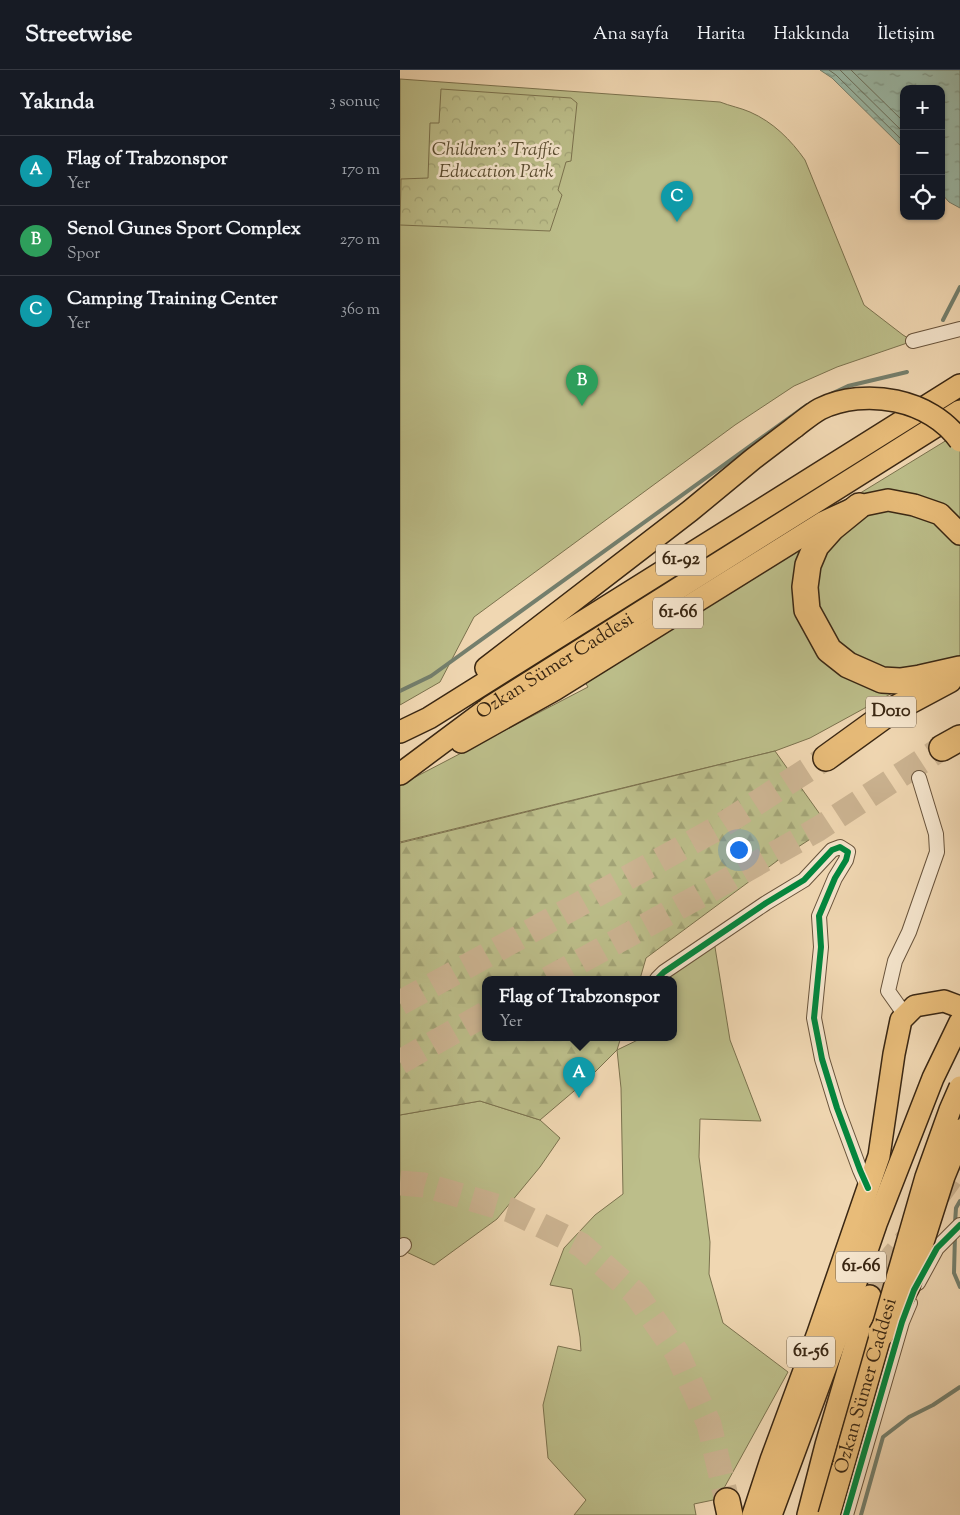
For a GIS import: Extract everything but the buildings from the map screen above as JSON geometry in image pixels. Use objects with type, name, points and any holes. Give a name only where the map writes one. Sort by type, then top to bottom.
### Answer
[{"type":"highway","points":[[860,506],[832,528],[816,546],[808,565],[805,587],[807,610],[829,650],[848,666],[882,680],[900,681],[960,669]]},
{"type":"highway","name":"D010","points":[[826,758],[891,711],[960,674]]},
{"type":"highway","points":[[880,1334],[906,1286],[942,1176],[960,1132]]},
{"type":"main road","name":"Özkan Sümer Caddesi","points":[[400,732],[429,718],[960,385]]},
{"type":"main road","name":"Özkan Sümer Caddesi","points":[[400,724],[470,680],[820,409],[846,400],[867,398],[891,399],[932,414],[953,430],[960,440]]},
{"type":"main road","name":"Özkan Sümer Caddesi","points":[[400,775],[490,707],[960,411]]},
{"type":"main road","name":"Özkan Sümer Caddesi","points":[[400,775],[554,690],[824,522],[860,506],[888,500],[914,505],[940,514],[960,534]]},
{"type":"main road","points":[[905,1015],[914,1006],[944,1002],[960,1007]]},
{"type":"main road","name":"61-56","points":[[753,1515],[879,1156],[894,1054],[901,1020],[905,1015]]},
{"type":"main road","name":"Özkan Sümer Caddesi","points":[[771,1515],[842,1323],[876,1224],[933,1078],[960,1022]]},
{"type":"main road","name":"Özkan Sümer Caddesi","points":[[829,1515],[926,1177],[960,1087]]},
{"type":"main road","name":"61-56","points":[[808,1515],[826,1445],[870,1296]]},
{"type":"street","points":[[913,341],[960,328]]},
{"type":"street","points":[[905,1015],[888,991],[895,961],[909,932],[937,852],[936,834],[919,778]]},
{"type":"street","points":[[660,976],[766,903],[804,880],[832,850],[840,847],[848,852],[820,916],[820,947],[814,1018],[822,1059],[868,1188]]},
{"type":"street","points":[[846,1515],[902,1322],[914,1290],[937,1248],[960,1224]]},
{"type":"green space","points":[[400,79],[720,102],[758,116],[781,132],[805,160],[864,305],[913,341],[837,367],[794,386],[735,425],[474,617],[440,682],[400,705]]},
{"type":"green space","name":"Children's Traffic Education Park","points":[[441,89],[571,98],[577,103],[571,161],[566,162],[558,190],[562,195],[550,231],[400,225],[401,179],[428,178],[430,123],[439,123]]},
{"type":"green space","points":[[960,432],[960,656],[810,738],[775,751],[400,842],[400,785],[588,687],[576,667]]},
{"type":"green space","points":[[775,751],[829,827],[781,858],[646,958],[641,976],[482,976],[482,1041],[620,1041],[617,1050],[587,1080],[540,1120],[480,1101],[400,1115],[400,843]]},
{"type":"green space","points":[[714,941],[730,1040],[761,1121],[700,1119],[699,1157],[710,1242],[709,1274],[723,1323],[788,1372],[718,1499],[694,1504],[696,1515],[574,1515],[586,1500],[548,1458],[543,1405],[558,1346],[581,1351],[580,1337],[572,1289],[550,1285],[564,1248],[595,1215],[623,1194],[621,1088],[617,1050],[636,1041],[677,1041],[677,976],[669,976]]},
{"type":"green space","points":[[480,1101],[540,1120],[560,1138],[540,1167],[497,1219],[434,1265],[400,1249],[400,1115]]},
{"type":"water","points":[[820,70],[960,70],[960,208],[945,198],[945,85],[900,85],[900,145],[832,78]]},
{"type":"waterway","points":[[943,320],[960,287]]},
{"type":"waterway","points":[[831,394],[848,386],[907,372]]},
{"type":"waterway","points":[[400,691],[431,676],[807,405]]},
{"type":"waterway","points":[[955,1223],[956,1208],[960,1201]]},
{"type":"waterway","points":[[955,1235],[954,1273],[960,1287]]},
{"type":"waterway","points":[[861,1515],[883,1437],[909,1417],[933,1405],[960,1387]]},
{"type":"tunnel","points":[[553,976],[818,829],[942,748]]},
{"type":"tunnel","points":[[400,1003],[716,829],[826,758]]},
{"type":"tunnel","points":[[400,1062],[482,1016]]},
{"type":"tunnel","points":[[940,1196],[960,1168]]},
{"type":"tunnel","points":[[400,1183],[424,1185],[510,1210],[581,1245],[636,1294],[677,1353],[709,1424],[727,1501]]},
{"type":"tunnel","points":[[870,1296],[890,1257],[912,1231]]},
{"type":"cycle path","points":[[660,976],[766,903],[804,880],[832,850],[840,847],[848,852],[819,916],[821,947],[814,1018],[822,1059],[837,1108],[868,1188]]},
{"type":"cycle path","points":[[846,1515],[902,1322],[914,1290],[937,1248],[960,1225]]},
{"type":"place","name":"Camping Training Center","points":[[677,222]]},
{"type":"place","name":"Senol Gunes Sport Complex","points":[[582,406]]},
{"type":"place","name":"Flag of Trabzonspor","points":[[579,1098]]}]
